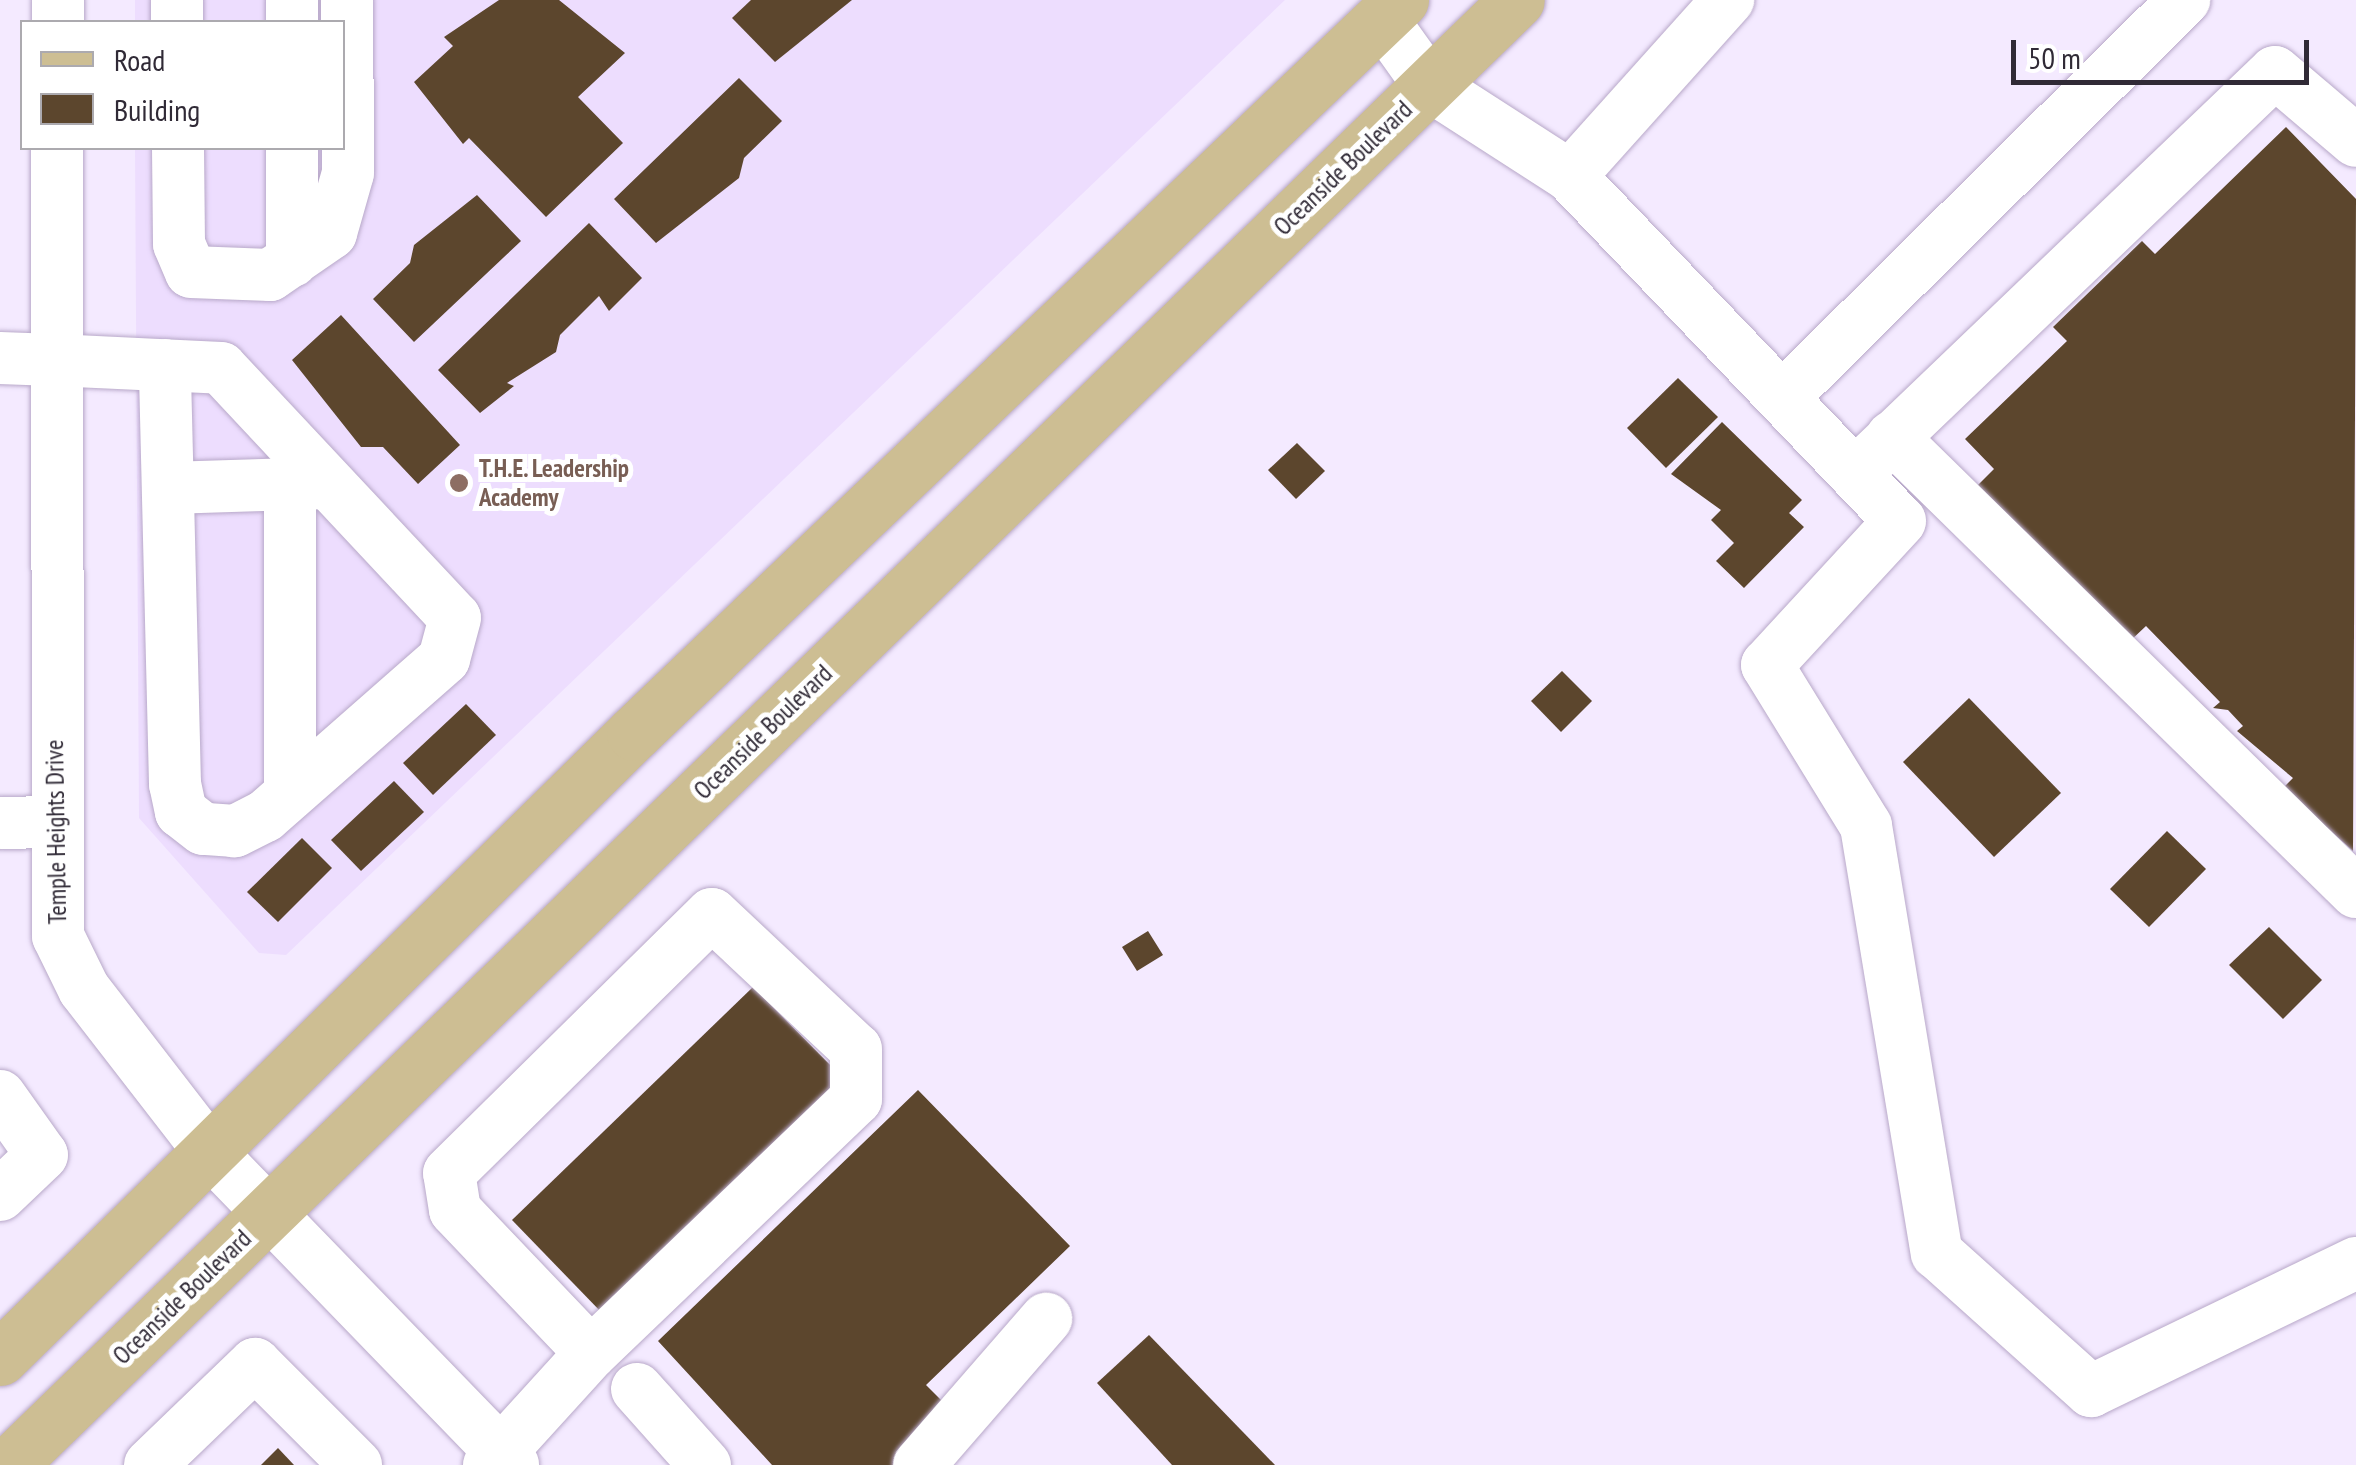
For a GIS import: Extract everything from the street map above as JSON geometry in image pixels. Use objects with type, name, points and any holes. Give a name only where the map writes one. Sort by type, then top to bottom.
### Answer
[{"type":"main road","name":"Oceanside Boulevard","points":[[9,1465],[1517,0]]},
{"type":"main road","points":[[0,1358],[209,1151],[1392,9]]},
{"type":"street","points":[[178,150],[178,244],[192,272],[247,280],[292,261],[331,232],[346,203],[347,0]]},
{"type":"street","points":[[1570,176],[1728,0]]},
{"type":"street","points":[[1782,398],[2184,0]]},
{"type":"street","points":[[1392,9],[1429,85],[1570,176],[1900,521],[1767,664],[1866,826],[1938,1253],[2091,1392],[2356,1263]]},
{"type":"street","points":[[1855,474],[2275,72],[2356,142]]},
{"type":"street","name":"Temple Heights Drive","points":[[57,150],[54,822],[58,936],[84,988],[209,1151],[501,1461]]},
{"type":"street","points":[[292,150],[292,261]]},
{"type":"street","points":[[0,358],[165,365],[221,368],[310,484],[455,618],[444,658],[290,791],[236,831],[203,829],[182,812],[165,365]]},
{"type":"street","points":[[1892,437],[2356,892]]},
{"type":"street","points":[[168,488],[310,484]]},
{"type":"street","points":[[290,791],[310,484]]},
{"type":"street","points":[[0,823],[54,822]]},
{"type":"street","points":[[501,1461],[591,1353],[856,1099],[856,1049],[712,914],[446,1186],[455,1210],[591,1353]]},
{"type":"street","points":[[0,1096],[42,1155],[0,1195]]},
{"type":"street","points":[[918,1465],[1046,1319]]},
{"type":"street","points":[[150,1465],[256,1364],[356,1465]]},
{"type":"street","points":[[637,1389],[705,1465]]},
{"type":"shaded area","name":"T.H.E. Leadership Academy","points":[[135,0],[1285,0],[286,955],[259,953],[139,818],[135,150],[345,150],[345,20],[135,20]]},
{"type":"building","points":[[499,0],[559,0],[625,53],[578,97],[623,143],[546,217],[469,138],[463,144],[414,82],[453,46],[444,37]]},
{"type":"building","points":[[751,0],[852,0],[775,62],[732,18]]},
{"type":"building","points":[[739,78],[782,121],[744,158],[739,178],[656,243],[614,199]]},
{"type":"building","points":[[2286,127],[2356,199],[2353,851],[2283,788],[2293,778],[2237,731],[2243,726],[2228,710],[2213,708],[2220,702],[2146,626],[2128,643],[1976,487],[1994,469],[1965,439],[2067,341],[2053,327],[2142,241],[2155,254]]},
{"type":"building","points":[[477,195],[521,241],[414,342],[373,299],[410,263],[414,245]]},
{"type":"building","points":[[589,223],[642,278],[609,311],[599,296],[560,335],[556,352],[507,383],[514,386],[480,413],[438,370]]},
{"type":"building","points":[[341,315],[460,445],[418,484],[383,447],[361,447],[292,360]]},
{"type":"building","points":[[1678,378],[1718,417],[1666,468],[1627,428]]},
{"type":"building","points":[[1722,422],[1802,500],[1789,513],[1804,527],[1744,588],[1716,561],[1734,543],[1711,520],[1721,510],[1671,474]]},
{"type":"building","points":[[1297,443],[1325,471],[1296,499],[1268,470]]},
{"type":"building","points":[[1562,671],[1592,701],[1561,732],[1531,701]]},
{"type":"building","points":[[1969,698],[2061,793],[1994,857],[1903,762]]},
{"type":"building","points":[[466,704],[496,735],[433,795],[403,763]]},
{"type":"building","points":[[394,781],[424,812],[361,871],[331,840]]},
{"type":"building","points":[[2167,831],[2206,869],[2149,927],[2110,889]]},
{"type":"building","points":[[302,838],[332,868],[278,922],[247,892]]},
{"type":"building","points":[[2269,927],[2322,980],[2283,1019],[2229,965]]},
{"type":"building","points":[[1148,931],[1163,955],[1137,971],[1122,947]]},
{"type":"building","points":[[753,987],[844,1079],[603,1314],[512,1220]]},
{"type":"building","points":[[918,1090],[1070,1246],[926,1385],[952,1411],[897,1465],[772,1465],[658,1341]]},
{"type":"building","points":[[1149,1335],[1275,1465],[1172,1465],[1097,1383]]},
{"type":"building","points":[[278,1448],[294,1465],[261,1465]]},
{"type":"place","name":"T.H.E. Leadership Academy","points":[[459,483]]}]
